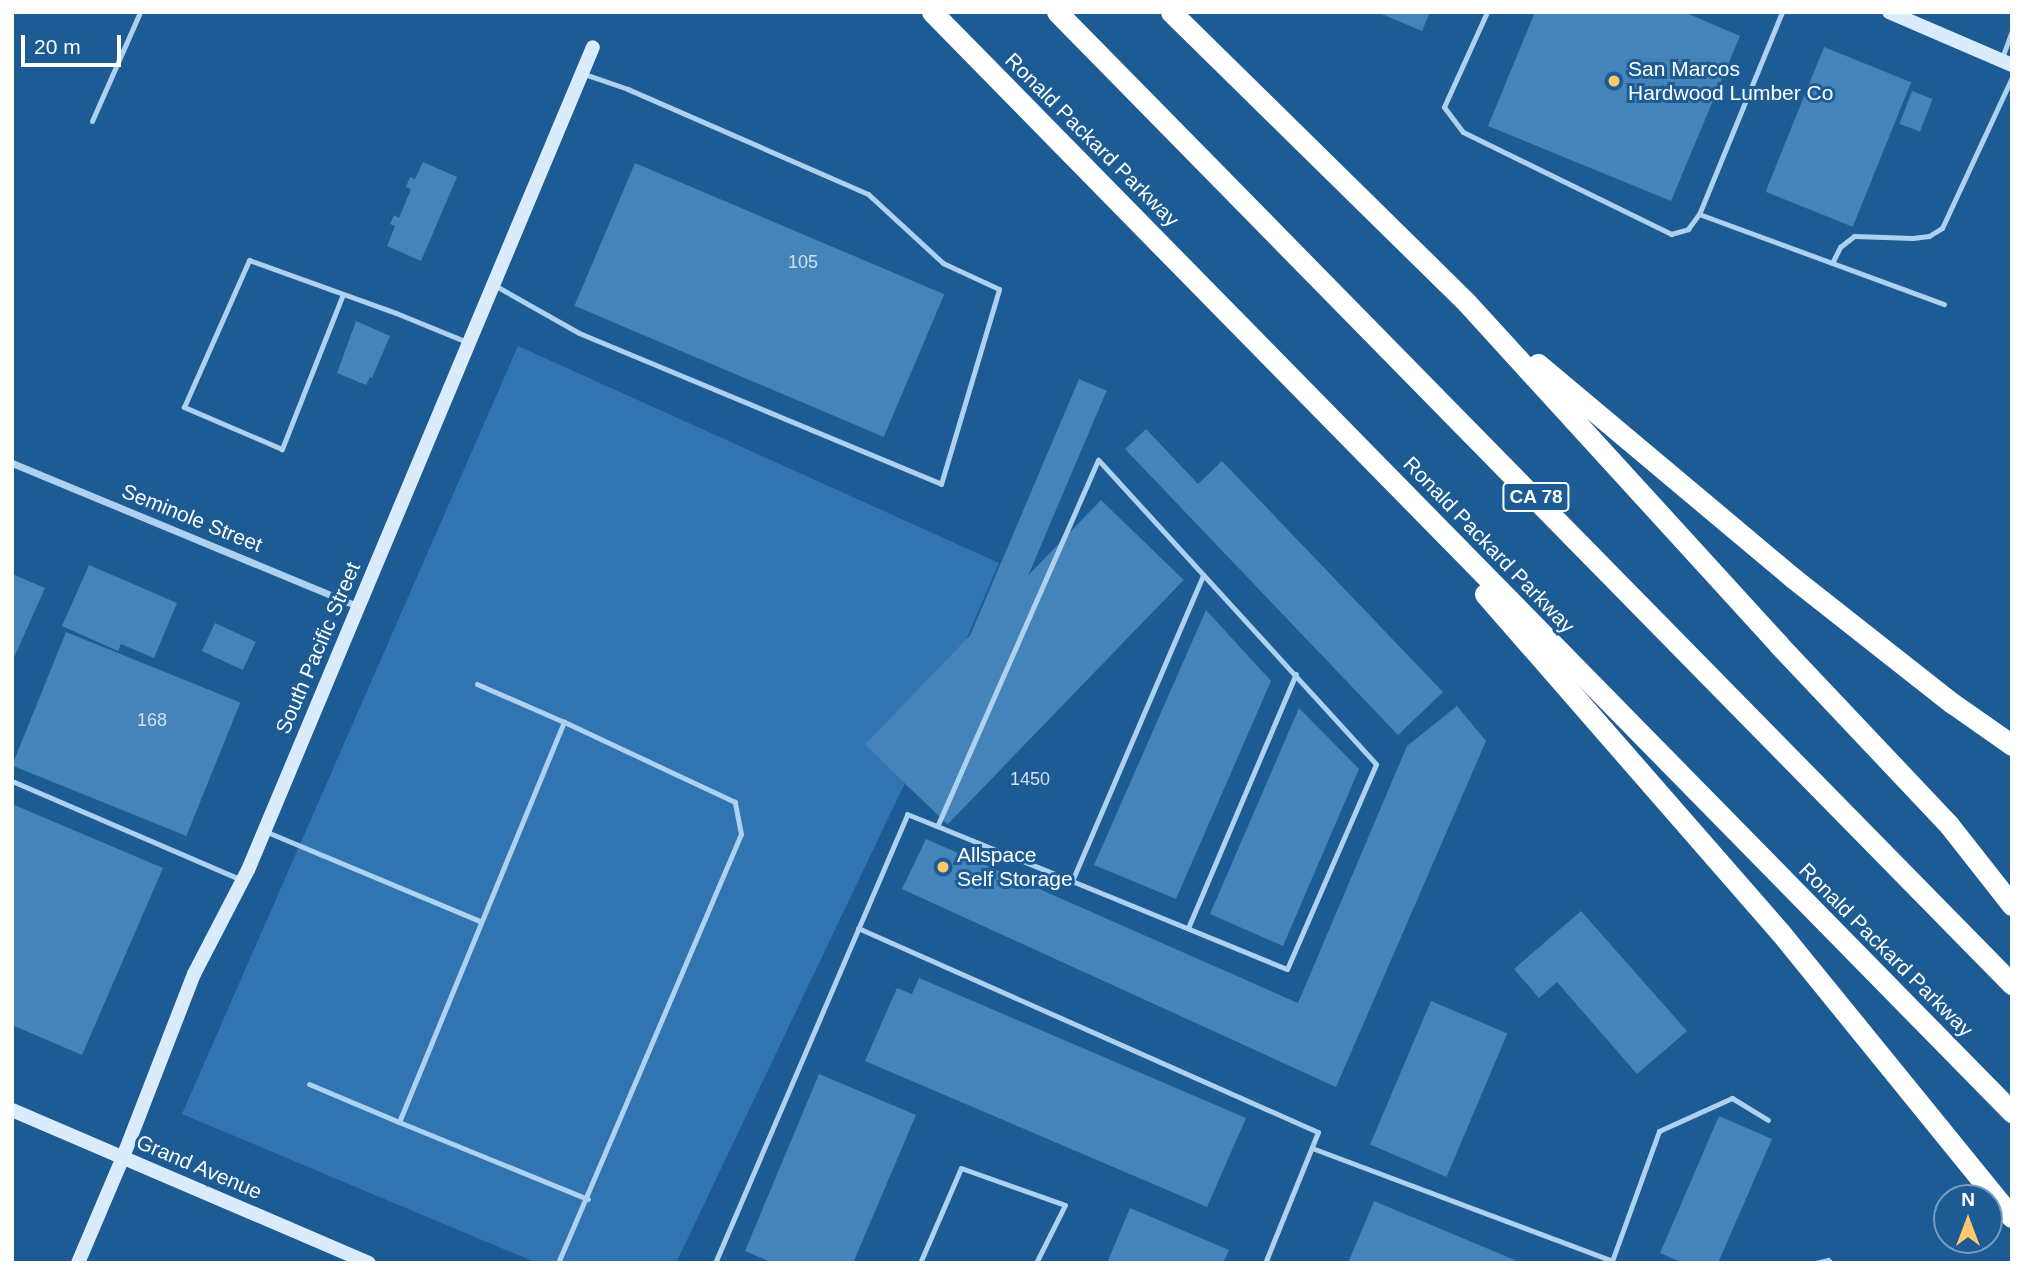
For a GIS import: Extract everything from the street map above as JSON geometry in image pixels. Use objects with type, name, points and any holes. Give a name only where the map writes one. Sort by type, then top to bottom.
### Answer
[{"type":"highway","name":"Ronald Packard Parkway","points":[[932,12],[2012,1112]]},
{"type":"highway","name":"CA 78","points":[[1057,12],[2012,984]]},
{"type":"highway","points":[[1171,12],[1467,303],[1778,644],[1949,825],[2012,905]]},
{"type":"highway","points":[[1467,303],[1793,579],[1952,703],[2012,745]]},
{"type":"highway","points":[[1324,411],[1780,932],[2012,1217]]},
{"type":"street","points":[[1889,12],[2006,62]]},
{"type":"street","name":"South Pacific Street","points":[[78,1263],[123,1157],[194,974],[243,881],[593,47]]},
{"type":"street","name":"Seminole Street","points":[[12,463],[358,606]]},
{"type":"street","name":"Grand Avenue","points":[[12,1110],[369,1263]]},
{"type":"lane","points":[[92,121],[140,12]]},
{"type":"lane","points":[[1487,12],[1444,107],[1463,132],[1671,234],[1688,229],[1699,214],[1782,12]]},
{"type":"lane","points":[[2006,62],[2012,31]]},
{"type":"lane","points":[[493,285],[579,333],[942,484],[999,289],[943,263],[868,194],[628,89],[582,73]]},
{"type":"lane","points":[[1832,263],[1840,247],[1854,236],[1913,238],[1929,236],[1942,228],[2012,77]]},
{"type":"lane","points":[[1699,214],[1944,304]]},
{"type":"lane","points":[[343,294],[282,449],[184,407],[249,260],[343,294],[468,343]]},
{"type":"lane","points":[[715,1263],[907,814],[1287,969],[1376,764],[1098,460],[937,826]]},
{"type":"lane","points":[[1072,881],[1203,575]]},
{"type":"lane","points":[[1188,928],[1296,674]]},
{"type":"lane","points":[[477,684],[735,802],[741,834],[588,1199],[558,1263]]},
{"type":"lane","points":[[400,1122],[480,921],[564,722]]},
{"type":"lane","points":[[12,781],[243,881]]},
{"type":"lane","points":[[264,831],[480,921]]},
{"type":"lane","points":[[858,928],[1318,1132],[1265,1263]]},
{"type":"lane","points":[[309,1084],[588,1199]]},
{"type":"lane","points":[[1312,1148],[1615,1262],[1659,1131],[1732,1098],[1768,1119]]},
{"type":"lane","points":[[920,1263],[961,1168],[1065,1206],[1036,1263]]},
{"type":"lane","points":[[1815,1263],[1828,1260],[1831,1263]]},
{"type":"shaded area","points":[[518,346],[999,563],[904,785],[676,1263],[537,1263],[182,1114]]},
{"type":"building","points":[[1377,12],[1430,12],[1422,31]]},
{"type":"building","name":"San Marcos Hardwood Lumber Co","points":[[1535,12],[1684,12],[1740,36],[1671,201],[1488,126]]},
{"type":"building","points":[[1824,47],[1911,82],[1853,227],[1766,192]]},
{"type":"building","points":[[1912,91],[1933,99],[1920,132],[1899,124]]},
{"type":"building","points":[[423,162],[457,177],[421,261],[387,246],[395,226],[390,224],[394,215],[399,218],[411,189],[406,187],[410,177],[415,179]]},
{"type":"building","points":[[635,163],[944,294],[884,437],[574,306]]},
{"type":"building","points":[[356,321],[390,336],[372,378],[370,377],[366,385],[337,373]]},
{"type":"building","points":[[1079,379],[1107,391],[934,798],[906,786]]},
{"type":"building","points":[[1146,429],[1198,484],[1222,461],[1443,692],[1398,735],[1125,449]]},
{"type":"building","points":[[1101,500],[1184,580],[948,824],[865,745]]},
{"type":"building","points":[[89,565],[177,603],[154,658],[121,644],[118,651],[62,626]]},
{"type":"building","points":[[12,574],[45,588],[12,662]]},
{"type":"building","points":[[1206,610],[1271,681],[1176,899],[1094,865]]},
{"type":"building","points":[[215,623],[256,642],[243,670],[202,651]]},
{"type":"building","points":[[66,632],[240,702],[186,836],[12,766]]},
{"type":"building","points":[[1457,706],[1486,741],[1336,1087],[902,889],[926,839],[1298,1003],[1407,746]]},
{"type":"building","points":[[1299,708],[1359,769],[1283,946],[1210,914]]},
{"type":"building","points":[[12,804],[163,868],[82,1055],[12,1025]]},
{"type":"building","points":[[1581,911],[1687,1031],[1637,1074],[1557,982],[1539,998],[1514,969]]},
{"type":"building","points":[[919,978],[1246,1118],[1207,1207],[865,1061],[897,988],[912,994]]},
{"type":"building","points":[[1431,1001],[1507,1033],[1446,1177],[1370,1145]]},
{"type":"building","points":[[819,1074],[916,1115],[853,1263],[773,1263],[745,1251]]},
{"type":"building","points":[[1719,1116],[1772,1139],[1718,1263],[1683,1263],[1660,1253]]},
{"type":"building","points":[[1374,1201],[1522,1263],[1348,1263]]},
{"type":"building","points":[[1130,1208],[1229,1250],[1223,1263],[1107,1263]]},
{"type":"place","name":"San Marcos Hardwood Lumber Co","points":[[1614,81]]},
{"type":"place","name":"Allspace Self Storage","points":[[943,867]]}]
